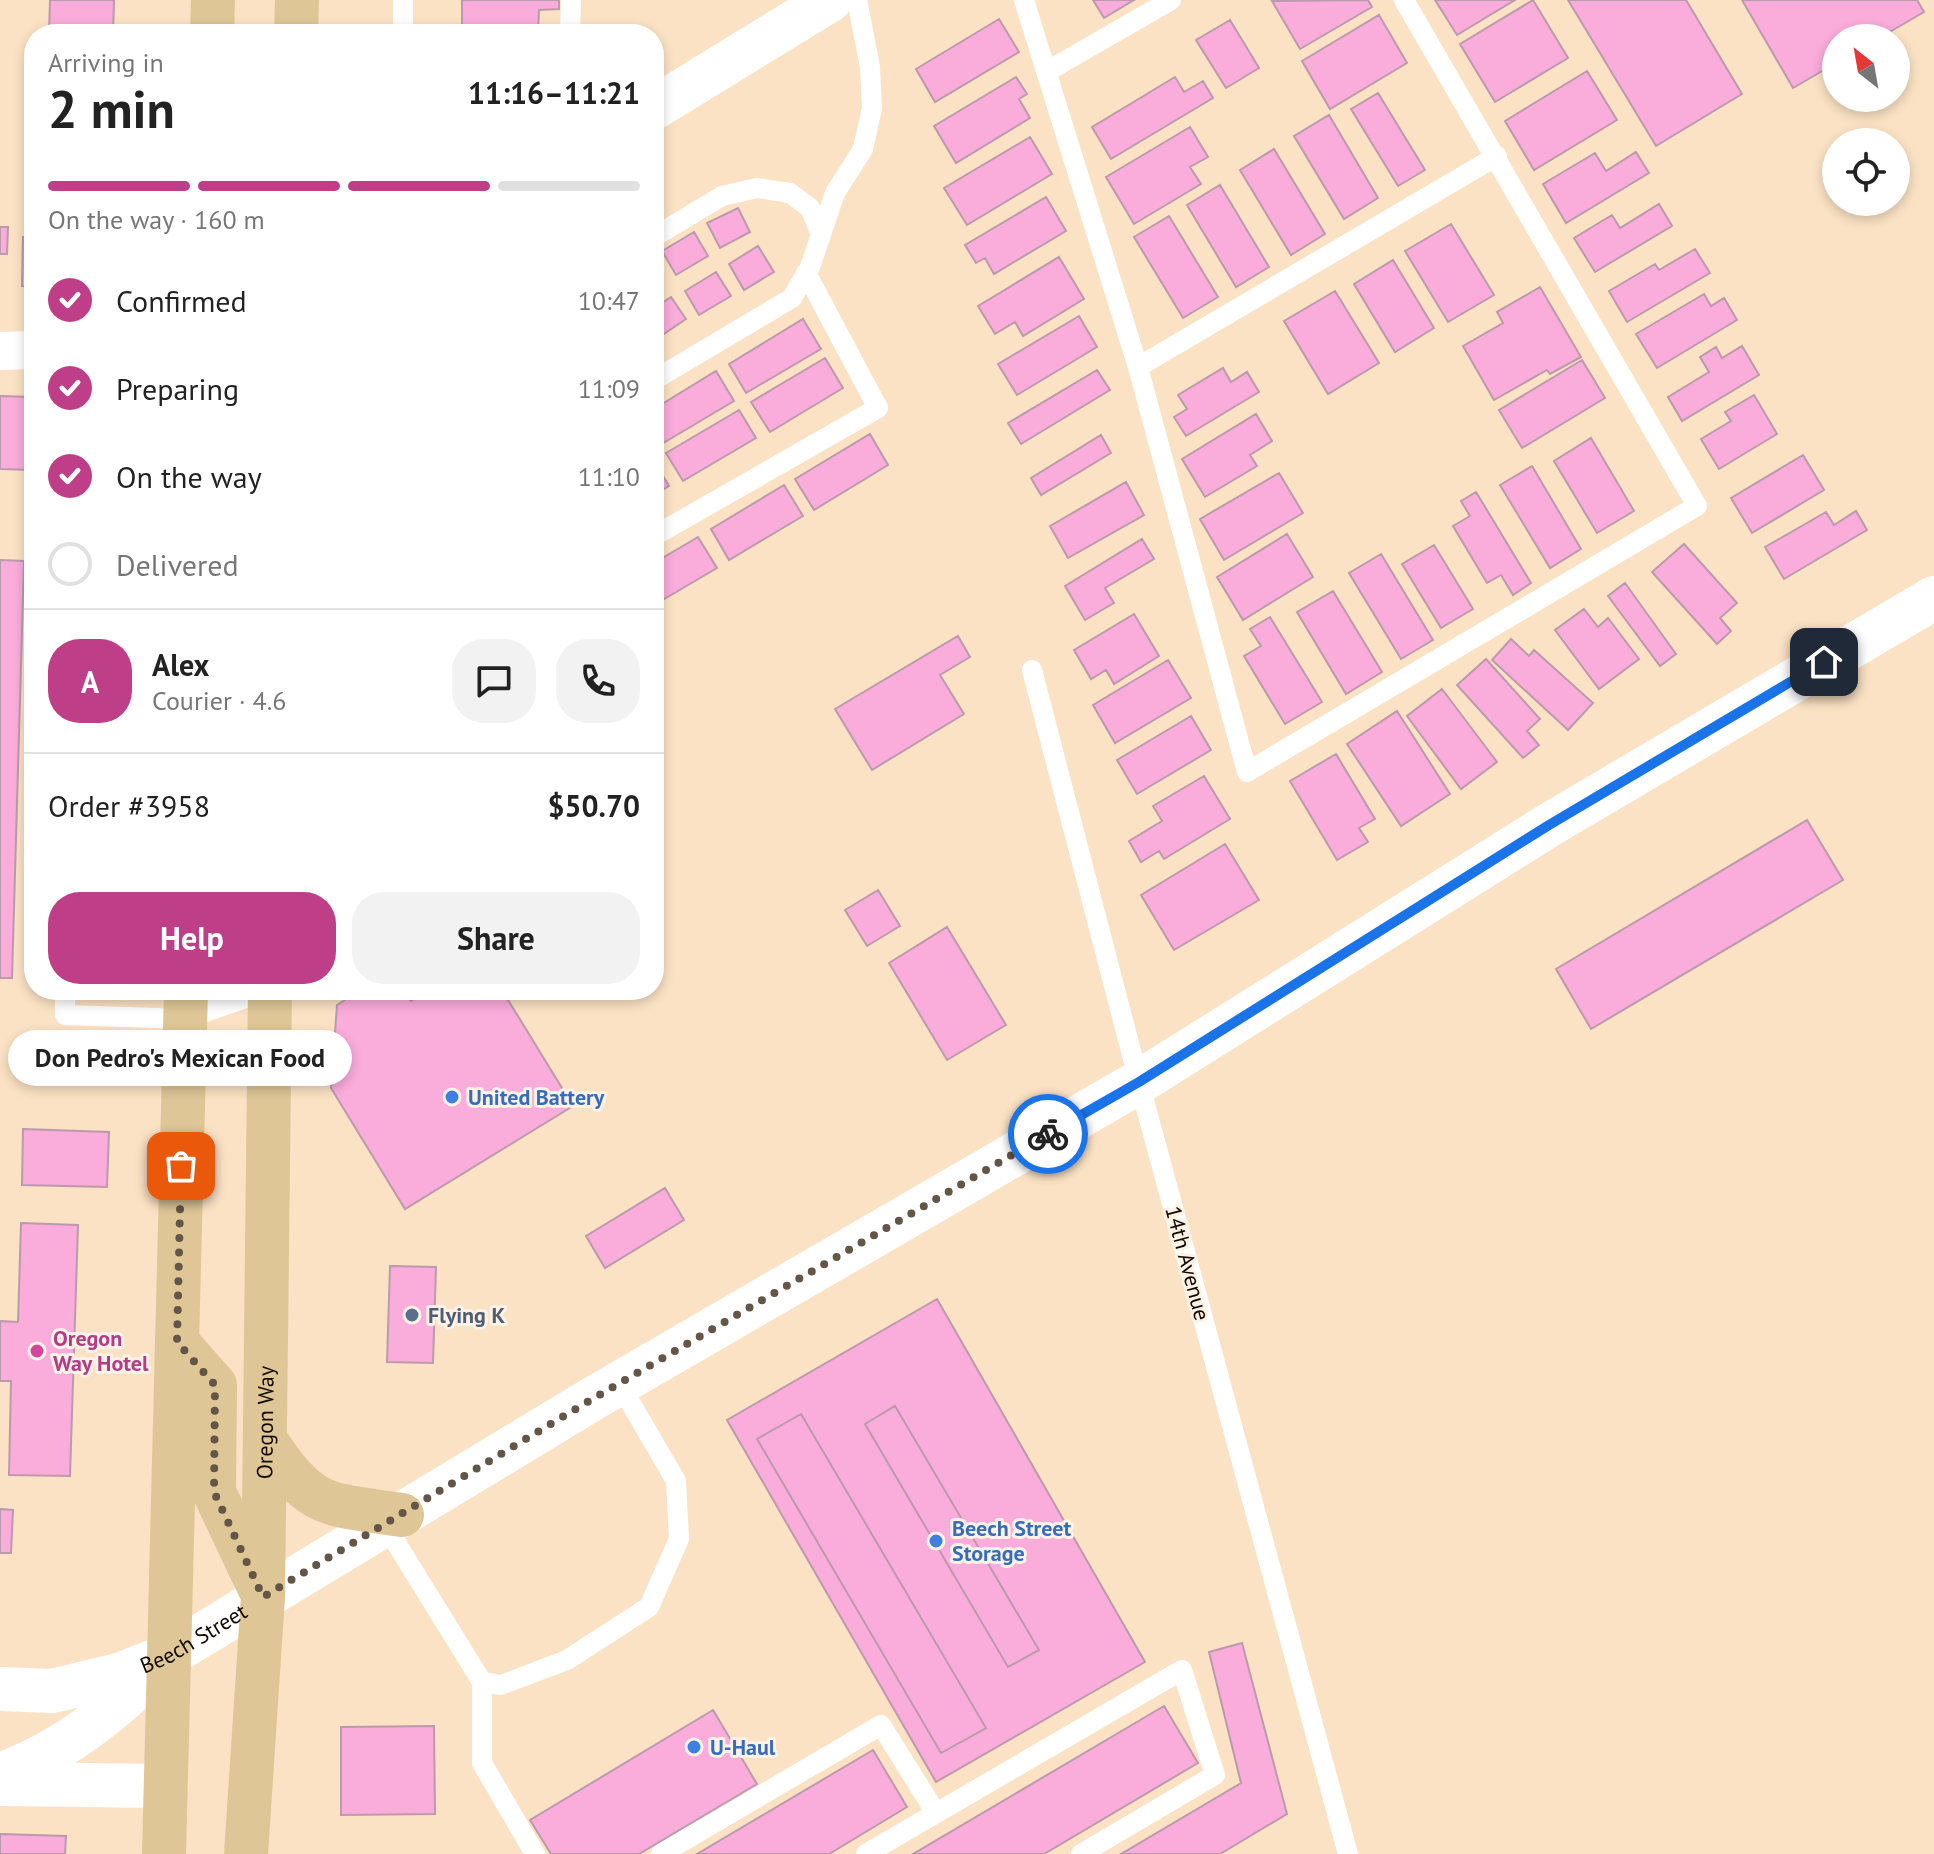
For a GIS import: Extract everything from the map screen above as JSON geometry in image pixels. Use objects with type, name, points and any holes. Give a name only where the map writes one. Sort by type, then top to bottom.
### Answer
[{"type":"main road","points":[[212,24],[213,0]]},
{"type":"main road","points":[[296,24],[297,0]]},
{"type":"main road","name":"Oregon Way","points":[[246,1854],[263,1597],[270,1000]]},
{"type":"main road","points":[[164,1854],[186,1005]]},
{"type":"main road","points":[[177,1342],[215,1385],[214,1492],[263,1597]]},
{"type":"main road","points":[[265,1439],[291,1479],[326,1504],[394,1520]]},
{"type":"street","points":[[664,102],[830,0]]},
{"type":"street","points":[[0,351],[24,350]]},
{"type":"street","name":"Beech Street","points":[[0,1689],[52,1691],[119,1675],[167,1656],[619,1383],[1139,1082],[1549,825],[1934,598]]},
{"type":"street","points":[[0,1775],[38,1761],[118,1708],[167,1656]]},
{"type":"street","points":[[0,1784],[166,1786]]},
{"type":"lane","points":[[403,0],[403,24]]},
{"type":"lane","points":[[570,24],[571,0]]},
{"type":"lane","points":[[664,374],[792,298],[806,273],[835,193],[863,149],[872,108],[870,67],[857,0]]},
{"type":"lane","points":[[1024,0],[1138,367],[1247,772],[1697,506],[1404,0]]},
{"type":"lane","points":[[1046,72],[1171,0]]},
{"type":"lane","points":[[1138,367],[1497,156]]},
{"type":"lane","points":[[664,231],[722,196],[757,188],[790,193],[810,208],[820,232]]},
{"type":"lane","points":[[664,530],[878,408],[806,273]]},
{"type":"lane","name":"14th Avenue","points":[[1032,670],[1139,1082],[1348,1854]]},
{"type":"lane","points":[[65,1000],[65,1015],[214,1000]]},
{"type":"lane","points":[[482,1682],[501,1685],[567,1660],[649,1607],[679,1539],[676,1481],[619,1383]]},
{"type":"lane","points":[[394,1520],[482,1682],[482,1763],[535,1854]]},
{"type":"lane","points":[[866,1854],[1182,1670],[1215,1775],[1081,1854]]},
{"type":"lane","points":[[661,1854],[881,1725],[936,1813]]},
{"type":"building","points":[[50,0],[114,0],[113,24],[49,24]]},
{"type":"building","points":[[462,0],[559,0],[559,9],[539,10],[538,24],[462,24]]},
{"type":"building","points":[[1093,0],[1134,0],[1104,18]]},
{"type":"building","points":[[1368,0],[1372,7],[1300,49],[1272,1]]},
{"type":"building","points":[[1435,0],[1515,0],[1457,35]]},
{"type":"building","points":[[1533,0],[1568,58],[1495,102],[1460,44]]},
{"type":"building","points":[[1568,0],[1686,0],[1742,94],[1656,146]]},
{"type":"building","points":[[1742,0],[1917,0],[1924,12],[1903,24],[1822,24],[1822,71],[1793,88]]},
{"type":"building","points":[[1379,15],[1407,63],[1330,109],[1302,61]]},
{"type":"building","points":[[999,19],[1019,52],[935,102],[916,69]]},
{"type":"building","points":[[1230,20],[1259,68],[1226,88],[1196,40]]},
{"type":"building","points":[[1587,71],[1617,120],[1534,170],[1505,121]]},
{"type":"building","points":[[1016,77],[1027,94],[1019,99],[1030,118],[956,163],[934,126]]},
{"type":"building","points":[[1175,77],[1184,92],[1203,81],[1213,98],[1111,159],[1092,127]]},
{"type":"building","points":[[1378,93],[1425,170],[1398,186],[1351,109]]},
{"type":"building","points":[[1329,115],[1378,198],[1344,219],[1294,136]]},
{"type":"building","points":[[1190,127],[1208,157],[1190,167],[1201,184],[1134,224],[1106,177]]},
{"type":"building","points":[[1030,137],[1052,174],[967,225],[944,188]]},
{"type":"building","points":[[1274,149],[1325,234],[1291,255],[1240,170]]},
{"type":"building","points":[[1636,152],[1649,173],[1566,223],[1543,184],[1595,153],[1606,171]]},
{"type":"building","points":[[1220,185],[1269,267],[1236,287],[1187,205]]},
{"type":"building","points":[[1046,197],[1066,231],[994,274],[985,258],[976,263],[965,245]]},
{"type":"building","points":[[1659,204],[1672,226],[1595,272],[1574,238],[1612,215],[1620,228]]},
{"type":"building","points":[[738,208],[750,232],[720,248],[707,223]]},
{"type":"building","points":[[1169,216],[1218,297],[1183,318],[1134,237]]},
{"type":"building","points":[[1451,224],[1494,295],[1448,322],[1405,251]]},
{"type":"building","points":[[0,227],[8,227],[7,254],[0,254]]},
{"type":"building","points":[[694,232],[708,256],[676,275],[664,250]]},
{"type":"building","points":[[23,237],[24,237],[24,286]]},
{"type":"building","points":[[758,246],[774,272],[744,290],[729,264]]},
{"type":"building","points":[[1695,249],[1710,273],[1627,322],[1609,291],[1655,264],[1659,270]]},
{"type":"building","points":[[1059,257],[1084,299],[1023,336],[1015,322],[995,334],[978,306]]},
{"type":"building","points":[[1393,260],[1434,328],[1395,352],[1354,284]]},
{"type":"building","points":[[716,272],[731,296],[699,315],[685,291]]},
{"type":"building","points":[[1540,287],[1581,357],[1550,374],[1547,370],[1494,400],[1463,346],[1503,323],[1497,312]]},
{"type":"building","points":[[1335,291],[1379,363],[1328,394],[1284,321]]},
{"type":"building","points":[[1704,294],[1711,306],[1724,298],[1737,320],[1657,368],[1636,334]]},
{"type":"building","points":[[671,297],[686,319],[664,334],[664,302]]},
{"type":"building","points":[[1079,316],[1097,347],[1017,395],[998,364]]},
{"type":"building","points":[[803,319],[821,349],[746,393],[729,364]]},
{"type":"building","points":[[1742,346],[1759,375],[1682,421],[1668,397],[1709,372],[1700,357],[1716,347],[1722,358]]},
{"type":"building","points":[[825,358],[843,388],[770,432],[751,402]]},
{"type":"building","points":[[1582,360],[1605,398],[1522,448],[1499,410]]},
{"type":"building","points":[[1223,368],[1231,382],[1247,372],[1259,392],[1186,436],[1174,417],[1187,409],[1178,395]]},
{"type":"building","points":[[1097,370],[1110,390],[1021,444],[1008,423]]},
{"type":"building","points":[[716,371],[734,401],[664,443],[664,403]]},
{"type":"building","points":[[1754,395],[1777,434],[1719,469],[1701,439],[1731,421],[1725,412]]},
{"type":"building","points":[[0,396],[24,397],[24,470],[0,469]]},
{"type":"building","points":[[739,410],[756,438],[683,481],[666,453]]},
{"type":"building","points":[[1256,414],[1272,441],[1250,455],[1257,466],[1205,497],[1182,459]]},
{"type":"building","points":[[870,434],[888,465],[814,510],[795,479]]},
{"type":"building","points":[[1101,435],[1111,453],[1041,495],[1031,478]]},
{"type":"building","points":[[1591,438],[1634,511],[1597,533],[1554,461]]},
{"type":"building","points":[[1803,455],[1824,490],[1752,533],[1731,498]]},
{"type":"building","points":[[1532,466],[1581,549],[1550,568],[1500,485]]},
{"type":"building","points":[[1279,473],[1303,513],[1224,560],[1200,519]]},
{"type":"building","points":[[1126,482],[1144,515],[1068,558],[1050,526]]},
{"type":"building","points":[[784,485],[803,516],[729,560],[711,529]]},
{"type":"building","points":[[1476,492],[1531,583],[1513,595],[1501,575],[1487,583],[1453,526],[1470,516],[1461,501]]},
{"type":"building","points":[[1856,511],[1867,530],[1784,579],[1765,547],[1826,512],[1834,525]]},
{"type":"building","points":[[1287,534],[1313,577],[1243,620],[1217,577]]},
{"type":"building","points":[[698,537],[717,568],[664,599],[664,557]]},
{"type":"building","points":[[1142,539],[1154,559],[1105,588],[1114,603],[1085,620],[1065,586]]},
{"type":"building","points":[[1684,544],[1737,603],[1720,618],[1731,631],[1717,644],[1652,572]]},
{"type":"building","points":[[1434,545],[1473,609],[1441,628],[1402,564]]},
{"type":"building","points":[[1381,554],[1433,640],[1401,659],[1349,573]]},
{"type":"building","points":[[0,560],[24,561],[12,978],[0,978]]},
{"type":"building","points":[[1625,583],[1676,654],[1660,666],[1608,596]]},
{"type":"building","points":[[1333,591],[1382,672],[1346,694],[1297,612]]},
{"type":"building","points":[[1584,609],[1598,627],[1608,618],[1639,659],[1599,689],[1555,630]]},
{"type":"building","points":[[1134,614],[1159,656],[1114,684],[1106,670],[1091,679],[1074,650]]},
{"type":"building","points":[[1270,617],[1322,702],[1285,724],[1244,656],[1261,646],[1250,629]]},
{"type":"building","points":[[958,636],[970,657],[940,675],[964,714],[872,770],[835,709]]},
{"type":"building","points":[[1511,639],[1529,656],[1534,650],[1593,703],[1568,730],[1492,660]]},
{"type":"building","points":[[1486,659],[1540,719],[1527,731],[1539,745],[1523,758],[1457,685]]},
{"type":"building","points":[[1168,660],[1191,698],[1115,743],[1093,705]]},
{"type":"building","points":[[1442,689],[1497,762],[1461,789],[1407,716]]},
{"type":"building","points":[[1397,711],[1450,794],[1401,826],[1347,744]]},
{"type":"building","points":[[1191,716],[1211,750],[1137,794],[1117,760]]},
{"type":"building","points":[[1336,754],[1375,819],[1359,828],[1368,842],[1337,860],[1290,781]]},
{"type":"building","points":[[1204,776],[1230,819],[1164,859],[1159,851],[1141,862],[1129,841],[1162,821],[1153,806]]},
{"type":"building","points":[[1807,820],[1843,880],[1591,1029],[1556,969]]},
{"type":"building","points":[[1225,844],[1259,900],[1174,950],[1141,895]]},
{"type":"building","points":[[878,890],[900,926],[867,946],[845,910]]},
{"type":"building","points":[[947,927],[1006,1025],[947,1060],[889,963]]},
{"type":"building","name":"United Battery","points":[[345,1000],[508,1000],[573,1106],[405,1209],[331,1088],[337,1005]]},
{"type":"building","points":[[23,1129],[109,1132],[107,1187],[22,1185]]},
{"type":"building","points":[[665,1188],[684,1220],[605,1268],[586,1236]]},
{"type":"building","name":"Oregon Way Hotel","points":[[21,1223],[78,1225],[70,1476],[9,1475],[11,1381],[0,1381],[0,1321],[18,1322]]},
{"type":"building","name":"Flying K","points":[[390,1266],[436,1267],[433,1363],[387,1362]]},
{"type":"building","name":"Beech Street Storage","points":[[937,1299],[1145,1662],[936,1782],[727,1420]]},
{"type":"building","points":[[895,1406],[1039,1650],[1008,1667],[865,1424]]},
{"type":"building","points":[[801,1414],[986,1728],[941,1753],[757,1439]]},
{"type":"building","points":[[0,1509],[13,1510],[11,1553],[0,1553]]},
{"type":"building","points":[[1242,1643],[1287,1814],[1220,1854],[1121,1854],[1241,1783],[1209,1652]]},
{"type":"building","points":[[1164,1706],[1198,1763],[1044,1854],[913,1854]]},
{"type":"building","name":"U-Haul","points":[[713,1710],[757,1784],[639,1854],[551,1854],[530,1820]]},
{"type":"building","points":[[434,1726],[435,1814],[341,1815],[341,1727]]},
{"type":"building","points":[[873,1750],[907,1807],[829,1854],[697,1854]]},
{"type":"building","points":[[0,1834],[66,1836],[65,1854],[0,1854]]},
{"type":"way so far","points":[[181,1166],[177,1342],[215,1385],[214,1492],[263,1597],[594,1398],[1048,1134]]},
{"type":"place","name":"United Battery","points":[[452,1097]]},
{"type":"place","name":"Don Pedro's Mexican Food","points":[[181,1166]]},
{"type":"place","name":"Flying K","points":[[412,1315]]},
{"type":"place","name":"Oregon Way Hotel","points":[[37,1351]]},
{"type":"place","name":"Beech Street Storage","points":[[936,1541]]},
{"type":"place","name":"U-Haul","points":[[694,1747]]},
{"type":"route","points":[[1048,1134],[1139,1082],[1549,825],[1824,662]]}]
